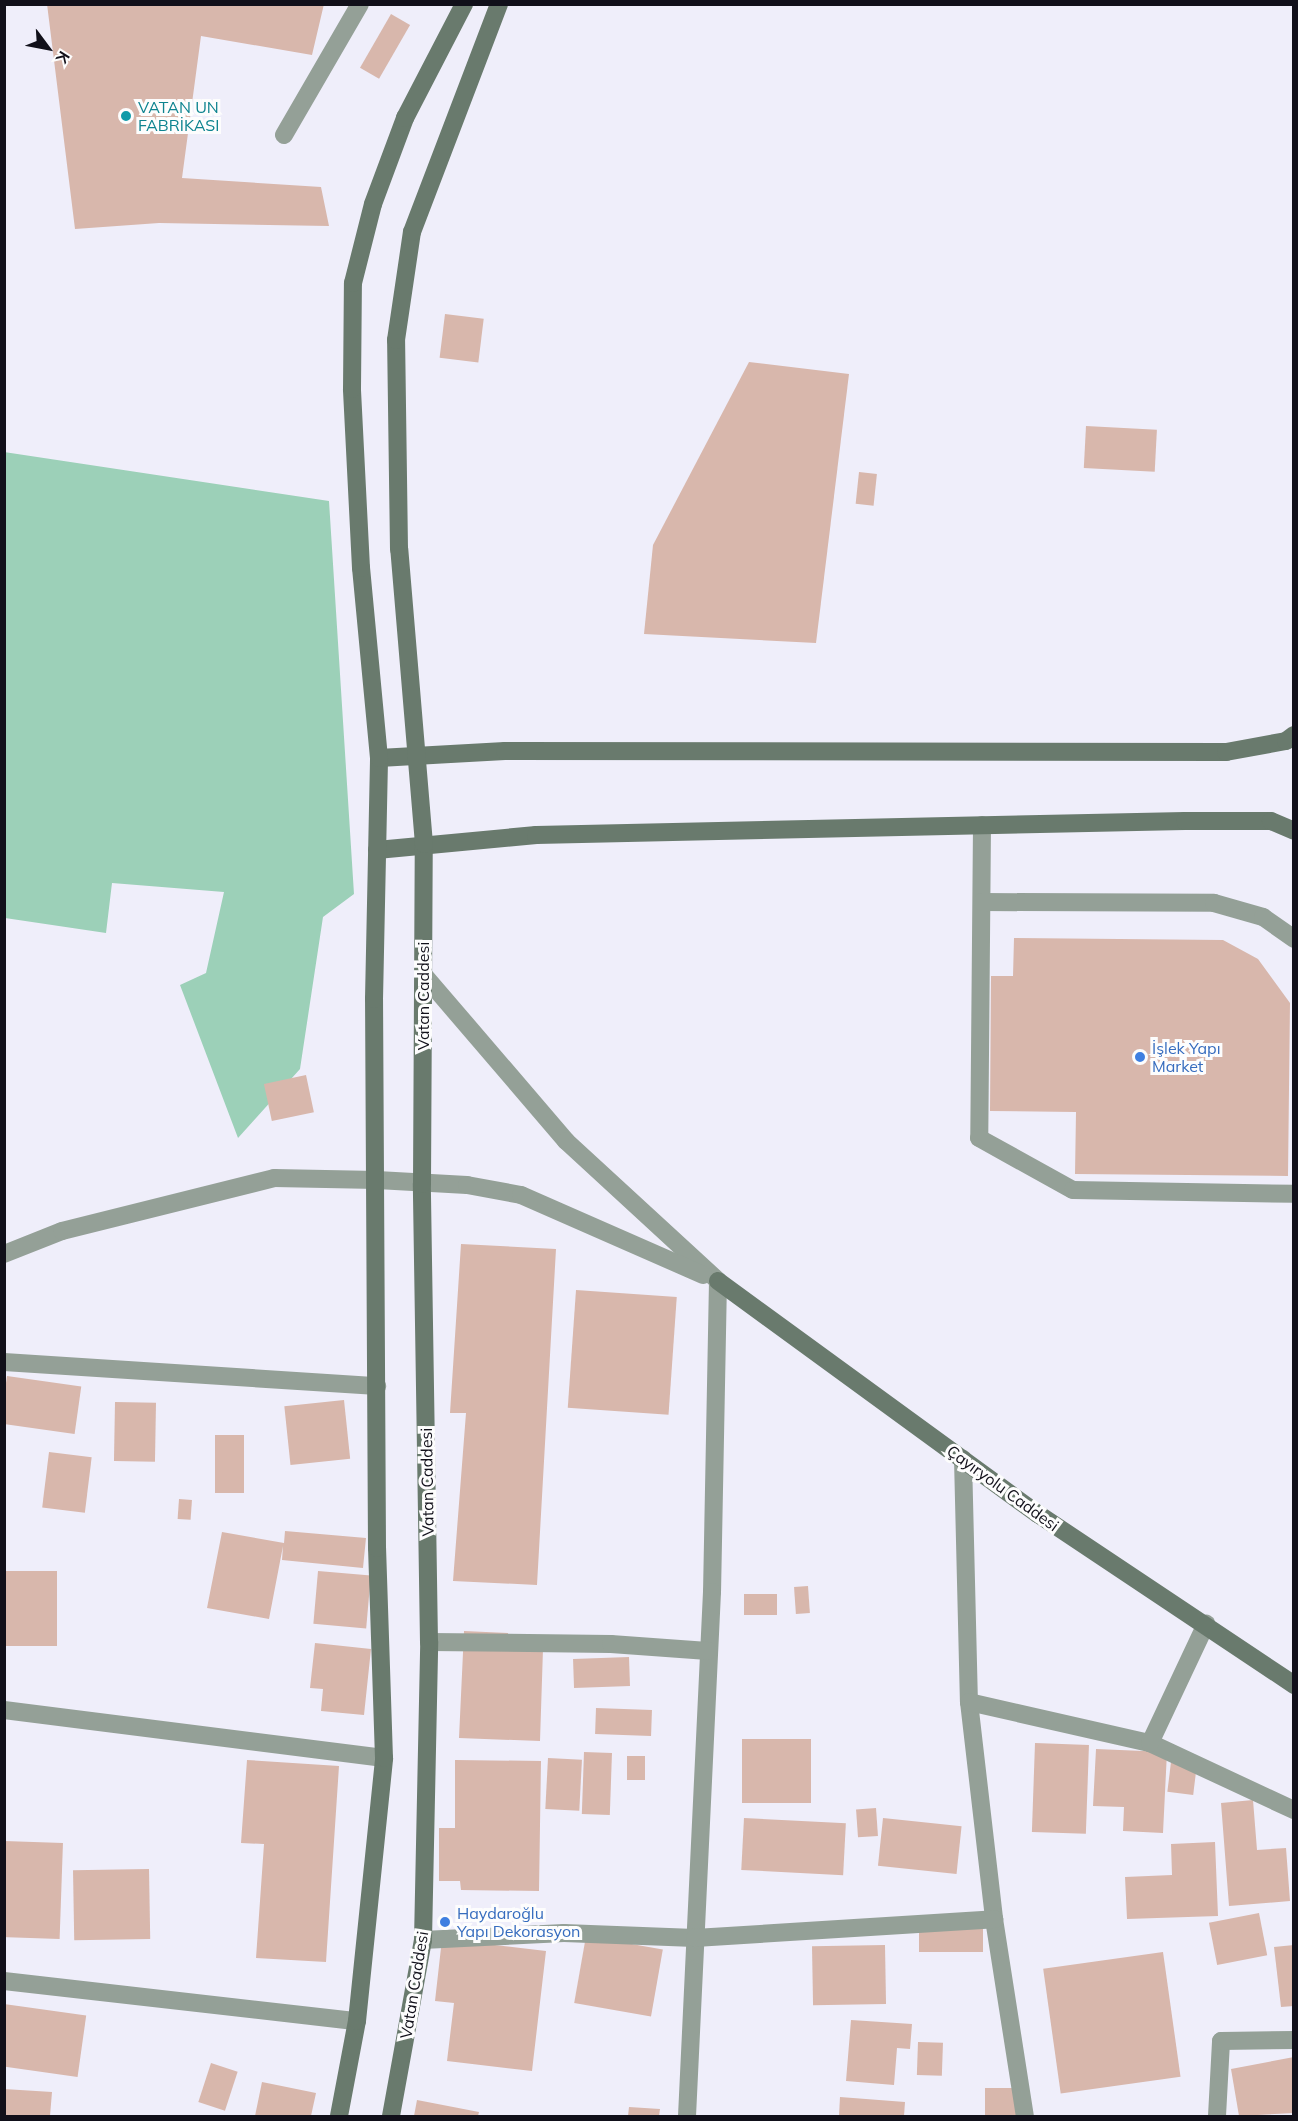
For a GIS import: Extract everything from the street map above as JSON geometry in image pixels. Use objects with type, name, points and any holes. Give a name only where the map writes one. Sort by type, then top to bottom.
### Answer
[{"type":"main road","points":[[339,2116],[357,2021],[384,1758],[377,1386],[376,850],[379,758],[361,568],[352,389],[353,283],[373,204],[405,118],[464,4]]},
{"type":"main road","name":"Vatan Caddesi","points":[[391,2116],[423,1940],[429,1642],[422,1184],[424,844],[399,549],[396,340],[412,232],[499,4]]},
{"type":"main road","points":[[379,758],[505,751],[1214,752],[1286,741],[1293,735]]},
{"type":"main road","points":[[376,850],[536,835],[982,825],[1271,821],[1293,831]]},
{"type":"main road","name":"Çayıryolu Caddesi","points":[[718,1281],[1110,1564],[1206,1624],[1293,1685]]},
{"type":"street","points":[[284,135],[360,4]]},
{"type":"street","points":[[982,825],[979,1138],[1073,1190],[1293,1194]]},
{"type":"street","points":[[982,902],[1214,903],[1263,916],[1293,939]]},
{"type":"street","points":[[423,974],[566,1141],[718,1281],[708,1651],[687,2116]]},
{"type":"street","points":[[4,1254],[62,1231],[274,1178],[377,1179],[521,1195],[718,1281]]},
{"type":"street","points":[[4,1362],[377,1386]]},
{"type":"street","points":[[963,1459],[969,1702],[994,1919],[1025,2116]]},
{"type":"street","points":[[1150,1743],[1206,1624]]},
{"type":"street","points":[[429,1642],[611,1644],[708,1651]]},
{"type":"street","points":[[969,1702],[1150,1743],[1293,1810]]},
{"type":"street","points":[[4,1710],[384,1758]]},
{"type":"street","points":[[423,1940],[564,1933],[695,1938],[994,1919]]},
{"type":"street","points":[[4,1981],[357,2021]]},
{"type":"street","points":[[1217,2116],[1221,2041],[1293,2040]]},
{"type":"green space","points":[[4,452],[329,501],[354,894],[323,917],[300,1069],[238,1138],[180,985],[206,973],[224,892],[112,883],[106,933],[5,918]]},
{"type":"building","name":"VATAN UN FABRİKASI","points":[[47,4],[324,4],[312,55],[201,36],[182,178],[321,187],[329,226],[159,223],[75,229]]},
{"type":"building","points":[[391,14],[410,25],[379,79],[360,68]]},
{"type":"building","points":[[445,314],[484,319],[478,362],[440,358]]},
{"type":"building","points":[[749,362],[849,374],[816,643],[644,634],[653,545]]},
{"type":"building","points":[[1086,426],[1157,430],[1155,472],[1084,468]]},
{"type":"building","points":[[859,472],[877,474],[874,506],[856,504]]},
{"type":"building","name":"İşlek Yapı Market","points":[[1014,938],[1223,940],[1258,959],[1290,1003],[1288,1176],[1075,1174],[1076,1112],[990,1111],[991,976],[1013,976]]},
{"type":"building","points":[[306,1075],[314,1112],[272,1121],[264,1084]]},
{"type":"building","points":[[461,1244],[556,1249],[537,1585],[453,1581],[466,1413],[450,1413]]},
{"type":"building","points":[[576,1290],[677,1297],[669,1415],[568,1408]]},
{"type":"building","points":[[7,1376],[81,1386],[75,1434],[4,1424]]},
{"type":"building","points":[[344,1400],[350,1459],[290,1465],[284,1406]]},
{"type":"building","points":[[115,1402],[156,1403],[155,1462],[114,1461]]},
{"type":"building","points":[[215,1435],[244,1435],[244,1493],[215,1493]]},
{"type":"building","points":[[49,1452],[92,1457],[85,1513],[42,1508]]},
{"type":"building","points":[[179,1499],[192,1500],[191,1520],[178,1519]]},
{"type":"building","points":[[285,1531],[366,1538],[363,1568],[282,1560],[283,1546],[269,1619],[207,1608],[222,1532],[284,1543]]},
{"type":"building","points":[[4,1571],[57,1571],[57,1646],[4,1646]]},
{"type":"building","points":[[318,1571],[371,1576],[366,1628],[313,1624]]},
{"type":"building","points":[[808,1586],[810,1613],[796,1614],[794,1587]]},
{"type":"building","points":[[744,1594],[777,1594],[777,1615],[744,1615]]},
{"type":"building","points":[[464,1631],[508,1633],[508,1648],[543,1649],[540,1741],[459,1738]]},
{"type":"building","points":[[315,1643],[371,1649],[364,1715],[321,1711],[323,1689],[310,1688]]},
{"type":"building","points":[[629,1657],[630,1686],[574,1688],[573,1659]]},
{"type":"building","points":[[596,1708],[652,1710],[651,1736],[595,1734]]},
{"type":"building","points":[[742,1739],[811,1739],[811,1803],[742,1803]]},
{"type":"building","points":[[1035,1743],[1089,1745],[1086,1834],[1032,1832]]},
{"type":"building","points":[[1096,1749],[1167,1752],[1163,1833],[1123,1831],[1124,1807],[1093,1806]]},
{"type":"building","points":[[584,1752],[612,1753],[610,1815],[582,1814]]},
{"type":"building","points":[[1172,1754],[1198,1757],[1193,1795],[1167,1792]]},
{"type":"building","points":[[627,1756],[645,1756],[645,1780],[627,1780]]},
{"type":"building","points":[[548,1758],[582,1760],[579,1811],[545,1809]]},
{"type":"building","points":[[247,1760],[339,1766],[326,1962],[256,1958],[264,1844],[241,1843]]},
{"type":"building","points":[[455,1760],[541,1761],[539,1891],[461,1890],[460,1881],[439,1881],[439,1828],[455,1828]]},
{"type":"building","points":[[1253,1800],[1257,1850],[1286,1848],[1290,1901],[1229,1906],[1221,1803]]},
{"type":"building","points":[[876,1808],[878,1836],[858,1837],[856,1809]]},
{"type":"building","points":[[744,1818],[846,1823],[843,1875],[741,1870]]},
{"type":"building","points":[[883,1818],[962,1826],[957,1874],[878,1866]]},
{"type":"building","points":[[4,1841],[63,1843],[60,1939],[4,1937]]},
{"type":"building","points":[[1215,1842],[1218,1916],[1127,1919],[1125,1877],[1172,1875],[1171,1844]]},
{"type":"building","points":[[149,1869],[150,1939],[74,1940],[73,1870]]},
{"type":"building","points":[[1259,1913],[1267,1955],[1217,1965],[1209,1923]]},
{"type":"building","points":[[919,1925],[983,1925],[983,1952],[919,1952]]},
{"type":"building","points":[[586,1936],[663,1950],[651,2017],[574,2003]]},
{"type":"building","points":[[442,1939],[546,1951],[532,2071],[447,2061],[454,2003],[435,2001]]},
{"type":"building","points":[[885,1945],[886,2004],[813,2005],[812,1946]]},
{"type":"building","points":[[1294,1945],[1294,2006],[1281,2007],[1274,1947]]},
{"type":"building","points":[[1163,1952],[1181,2077],[1061,2094],[1043,1969]]},
{"type":"building","points":[[4,2004],[86,2016],[78,2077],[4,2067]]},
{"type":"building","points":[[851,2020],[912,2024],[910,2049],[897,2048],[894,2085],[846,2081]]},
{"type":"building","points":[[918,2042],[943,2043],[942,2076],[917,2075]]},
{"type":"building","points":[[1294,2057],[1294,2113],[1239,2116],[1231,2069]]},
{"type":"building","points":[[211,2063],[238,2072],[225,2111],[198,2102]]},
{"type":"building","points":[[262,2082],[316,2093],[311,2116],[255,2116]]},
{"type":"building","points":[[985,2088],[1024,2088],[1024,2116],[985,2116]]},
{"type":"building","points":[[4,2089],[52,2092],[50,2116],[4,2116]]},
{"type":"building","points":[[840,2097],[905,2102],[904,2116],[839,2116]]},
{"type":"building","points":[[417,2100],[479,2112],[478,2116],[414,2116]]},
{"type":"building","points":[[629,2107],[660,2109],[659,2116],[628,2116]]},
{"type":"place","name":"VATAN UN FABRİKASI","points":[[126,116]]},
{"type":"place","name":"İşlek Yapı Market","points":[[1140,1057]]},
{"type":"place","name":"Haydaroğlu Yapı Dekorasyon","points":[[445,1922]]}]
